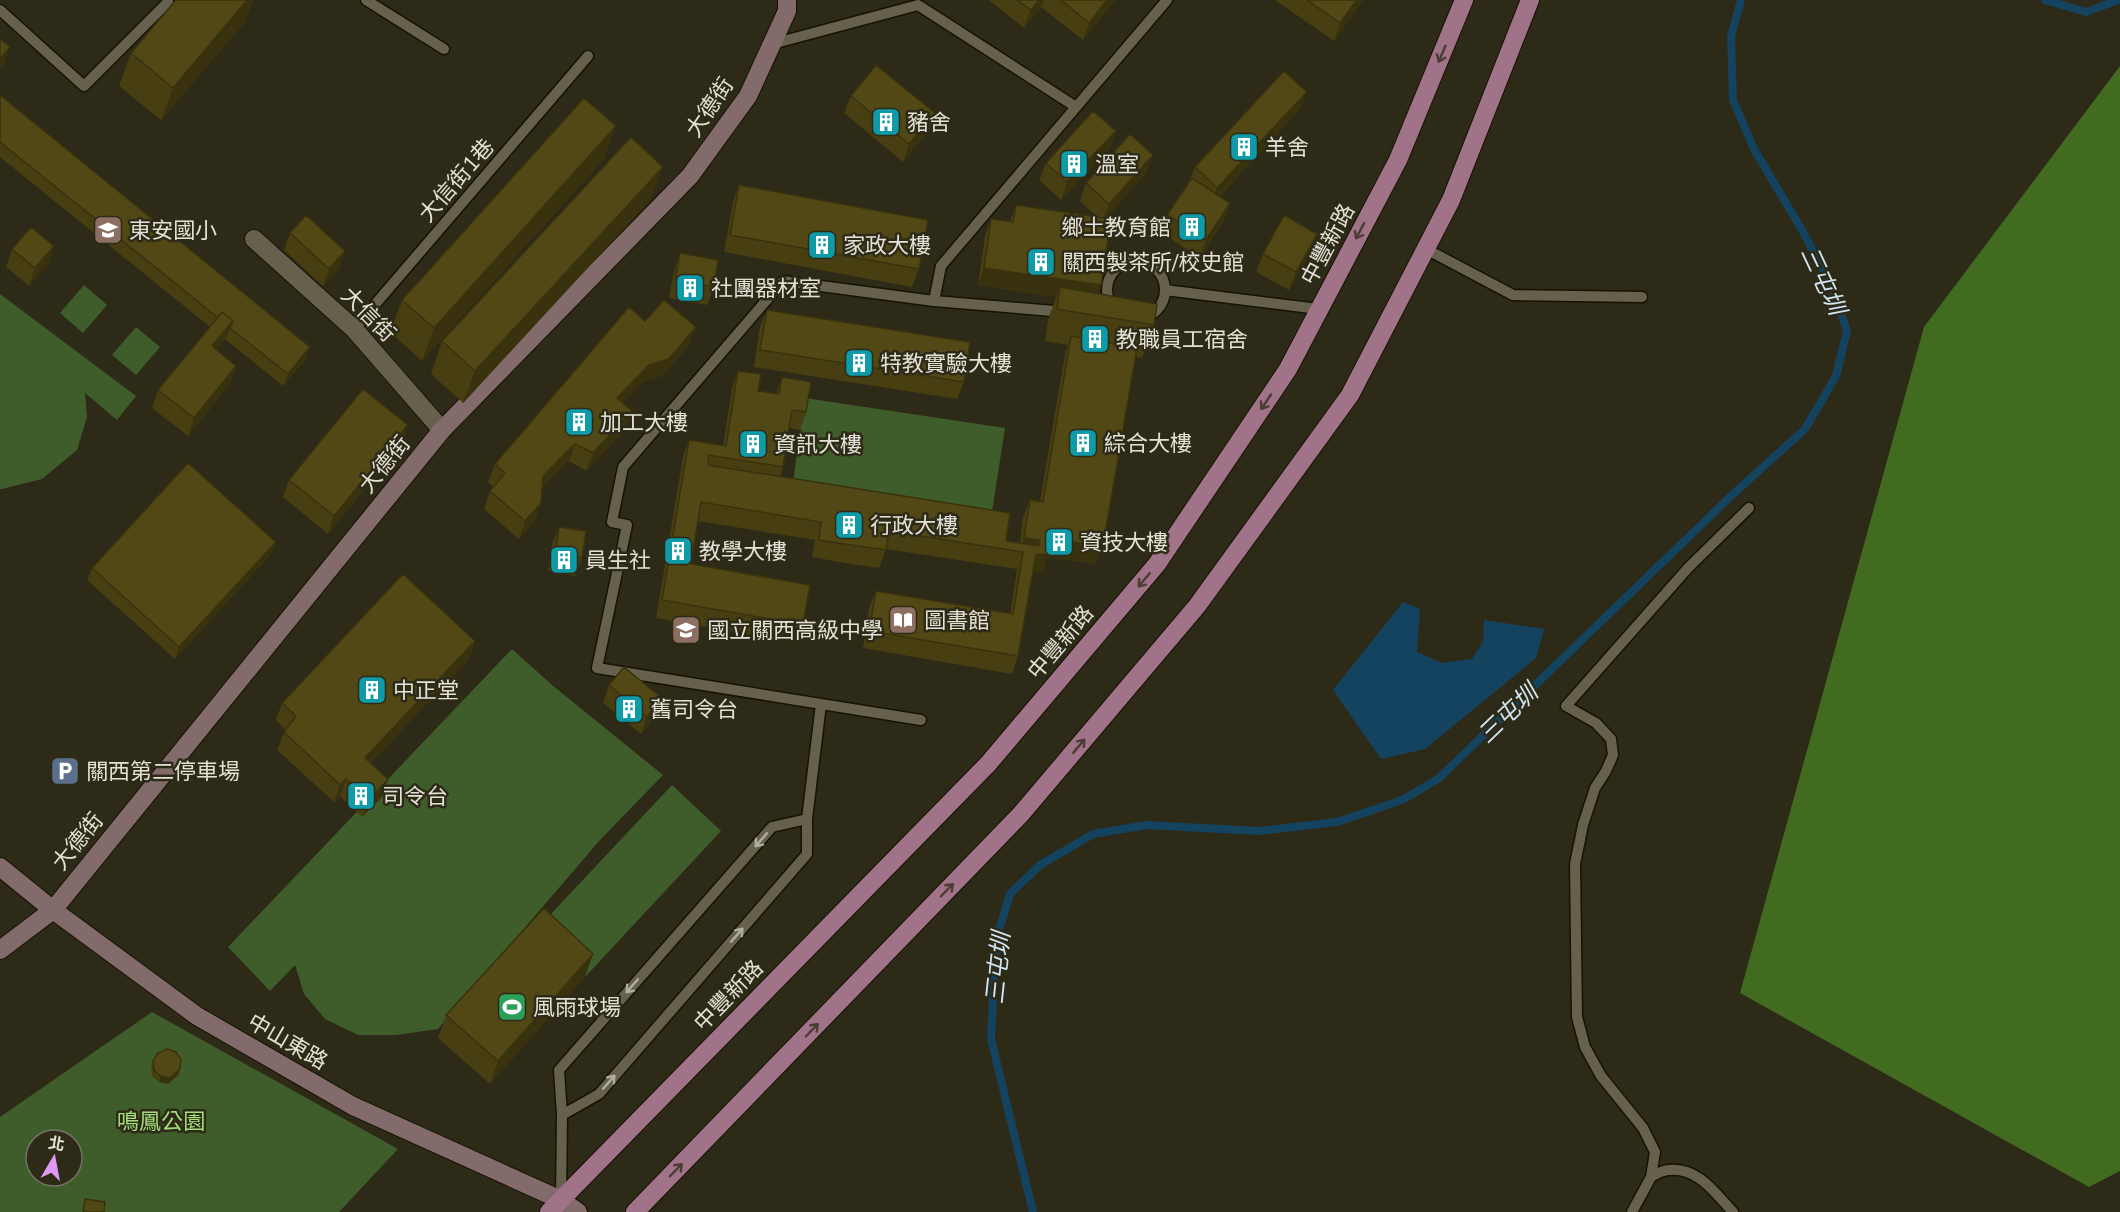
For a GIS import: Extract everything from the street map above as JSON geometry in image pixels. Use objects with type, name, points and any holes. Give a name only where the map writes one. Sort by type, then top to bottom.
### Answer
[{"type":"main road","name":"中豐新路","points":[[555,1206],[988,764],[1157,564],[1288,369],[1398,159],[1464,0]]},
{"type":"main road","points":[[635,1212],[1021,814],[1197,606],[1350,395],[1451,200],[1530,0]]},
{"type":"street","name":"大德街","points":[[0,950],[53,910],[442,430],[690,176],[748,96],[787,11],[787,0]]},
{"type":"street","name":"大信街","points":[[254,239],[354,329],[442,430]]},
{"type":"street","name":"中山東路","points":[[0,867],[53,910],[197,1016],[353,1106],[555,1206],[578,1212]]},
{"type":"lane","points":[[366,0],[444,49]]},
{"type":"lane","points":[[934,301],[941,266],[1167,0]]},
{"type":"lane","points":[[0,10],[84,86],[168,2]]},
{"type":"lane","points":[[771,44],[918,5],[1076,107]]},
{"type":"lane","name":"大信街1巷","points":[[354,329],[588,56]]},
{"type":"lane","points":[[1426,249],[1513,295],[1642,297]]},
{"type":"lane","points":[[1104,315],[1134,319],[1152,314],[1159,307],[1165,290],[1163,280],[1158,271],[1142,261],[1122,264],[1114,270],[1106,288],[1111,305],[1126,317]]},
{"type":"lane","points":[[921,720],[597,668],[627,525],[612,522],[623,467],[783,281],[934,301],[1072,312]]},
{"type":"lane","points":[[1165,290],[1319,309]]},
{"type":"lane","points":[[1632,1212],[1651,1176],[1655,1152],[1643,1128],[1601,1076],[1585,1047],[1577,1017],[1575,864],[1583,825],[1595,788],[1613,755],[1611,739],[1596,723],[1566,706],[1688,568],[1749,508]]},
{"type":"lane","points":[[562,1115],[599,1094],[807,854],[807,819],[821,704]]},
{"type":"lane","points":[[555,1206],[562,1115],[559,1070],[772,827],[807,819]]},
{"type":"lane","points":[[1651,1176],[1668,1169],[1694,1173],[1733,1212]]},
{"type":"green space","points":[[2120,66],[2120,1171],[2089,1187],[1740,993],[1924,327]]},
{"type":"green space","points":[[84,285],[107,305],[83,333],[60,313]]},
{"type":"green space","points":[[0,294],[136,396],[117,420],[85,393],[87,417],[77,450],[42,479],[2,489],[0,489]]},
{"type":"green space","points":[[136,327],[160,347],[136,375],[112,355]]},
{"type":"green space","points":[[805,398],[1005,428],[992,512],[793,482]]},
{"type":"green space","points":[[512,649],[552,685],[663,775],[600,840],[438,1029],[396,1035],[358,1035],[325,1019],[304,994],[295,965],[270,991],[228,947]]},
{"type":"green space","points":[[672,785],[721,831],[585,977],[535,931]]},
{"type":"green space","name":"鳴鳳公園","points":[[152,1012],[398,1149],[339,1212],[0,1212],[0,1117]]},
{"type":"water","points":[[1403,602],[1420,609],[1417,652],[1442,663],[1472,659],[1483,642],[1484,620],[1544,629],[1536,658],[1425,749],[1381,759],[1333,690]]},
{"type":"building","points":[[176,0],[247,0],[173,88],[131,53]]},
{"type":"building","points":[[1017,0],[1039,0],[1031,10]]},
{"type":"building","points":[[1061,0],[1107,0],[1089,23]]},
{"type":"building","points":[[1307,0],[1357,0],[1340,23]]},
{"type":"building","points":[[0,39],[10,47],[0,59]]},
{"type":"building","points":[[876,65],[935,113],[909,144],[851,96]]},
{"type":"building","name":"羊舍","points":[[1284,71],[1307,92],[1217,188],[1195,167]]},
{"type":"building","points":[[0,95],[310,347],[288,374],[230,328],[233,321],[222,312],[217,317],[0,142]]},
{"type":"building","points":[[584,98],[616,126],[434,328],[402,300]]},
{"type":"building","points":[[1093,111],[1116,131],[1067,182],[1046,163]]},
{"type":"building","points":[[1130,134],[1153,155],[1109,204],[1086,183]]},
{"type":"building","points":[[631,137],[663,167],[475,371],[442,341]]},
{"type":"building","points":[[1192,178],[1230,203],[1206,240],[1167,215]]},
{"type":"building","name":"家政大樓","points":[[739,185],[928,220],[919,269],[730,235]]},
{"type":"building","name":"關西製茶所/校史館","points":[[1016,205],[1111,219],[1101,285],[984,268],[991,219],[1013,222]]},
{"type":"building","points":[[306,215],[345,251],[329,269],[290,233]]},
{"type":"building","points":[[1284,215],[1317,234],[1296,272],[1263,254]]},
{"type":"building","points":[[31,227],[54,246],[35,268],[12,249]]},
{"type":"building","points":[[680,253],[718,260],[714,287],[675,280]]},
{"type":"building","points":[[1060,287],[1157,304],[1154,325],[1057,309]]},
{"type":"building","name":"加工大樓","points":[[664,300],[696,327],[669,359],[649,365],[617,398],[632,411],[593,453],[575,444],[543,476],[541,503],[525,521],[490,491],[505,473],[495,464],[629,307],[645,321]]},
{"type":"building","points":[[767,310],[970,342],[964,382],[760,350]]},
{"type":"building","points":[[222,312],[233,321],[212,346],[236,366],[194,418],[158,390]]},
{"type":"building","points":[[1071,336],[1137,348],[1103,546],[1051,539],[1048,555],[1036,554],[1018,656],[869,631],[876,591],[1013,614],[1023,552],[889,531],[886,550],[851,545],[819,540],[821,522],[701,502],[691,564],[810,585],[803,625],[662,600],[689,440],[726,446],[738,371],[761,374],[758,391],[779,394],[782,377],[811,382],[806,412],[792,410],[783,467],[709,455],[708,465],[1010,513],[1006,541],[1039,546],[1040,540],[1024,538],[1030,500],[1043,502]]},
{"type":"building","points":[[363,389],[408,425],[334,516],[289,480]]},
{"type":"building","points":[[188,463],[276,542],[179,647],[92,568]]},
{"type":"building","points":[[559,527],[586,531],[582,558],[555,554]]},
{"type":"building","name":"中正堂","points":[[403,574],[475,641],[365,758],[388,779],[369,800],[346,779],[340,785],[284,732],[296,716],[282,703]]},
{"type":"building","points":[[624,667],[662,698],[647,717],[609,685]]},
{"type":"building","name":"風雨球場","points":[[544,908],[593,954],[498,1061],[446,1015]]},
{"type":"building","points":[[167,1049],[176,1052],[181,1060],[180,1069],[170,1078],[161,1076],[154,1070],[153,1061],[158,1053]]},
{"type":"building","points":[[85,1199],[105,1202],[104,1212],[83,1212]]},
{"type":"waterway","name":"三屯圳","points":[[1033,1212],[991,1039],[996,940],[1010,894],[1040,865],[1093,834],[1147,825],[1259,831],[1337,822],[1402,800],[1438,779],[1731,496],[1805,429],[1836,376],[1847,331],[1831,285],[1802,230],[1754,149],[1733,100],[1731,36],[1741,0]]},
{"type":"waterway","name":"三屯圳","points":[[2045,0],[2086,12],[2118,0]]},
{"type":"place","name":"豬舍","points":[[886,122]]},
{"type":"place","name":"羊舍","points":[[1244,147]]},
{"type":"place","name":"溫室","points":[[1074,164]]},
{"type":"place","name":"鄉土教育館","points":[[1192,227]]},
{"type":"place","name":"東安國小","points":[[108,230]]},
{"type":"place","name":"家政大樓","points":[[822,245]]},
{"type":"place","name":"關西製茶所/校史館","points":[[1041,262]]},
{"type":"place","name":"社團器材室","points":[[690,288]]},
{"type":"place","name":"教職員工宿舍","points":[[1095,339]]},
{"type":"place","name":"特教實驗大樓","points":[[859,363]]},
{"type":"place","name":"加工大樓","points":[[579,422]]},
{"type":"place","name":"綜合大樓","points":[[1083,443]]},
{"type":"place","name":"資訊大樓","points":[[753,444]]},
{"type":"place","name":"行政大樓","points":[[849,525]]},
{"type":"place","name":"資技大樓","points":[[1059,542]]},
{"type":"place","name":"教學大樓","points":[[678,551]]},
{"type":"place","name":"員生社","points":[[564,560]]},
{"type":"place","name":"圖書館","points":[[903,620]]},
{"type":"place","name":"國立關西高級中學","points":[[686,630]]},
{"type":"place","name":"中正堂","points":[[372,690]]},
{"type":"place","name":"舊司令台","points":[[629,709]]},
{"type":"place","name":"關西第二停車場","points":[[65,771]]},
{"type":"place","name":"司令台","points":[[361,796]]},
{"type":"place","name":"風雨球場","points":[[512,1007]]}]
